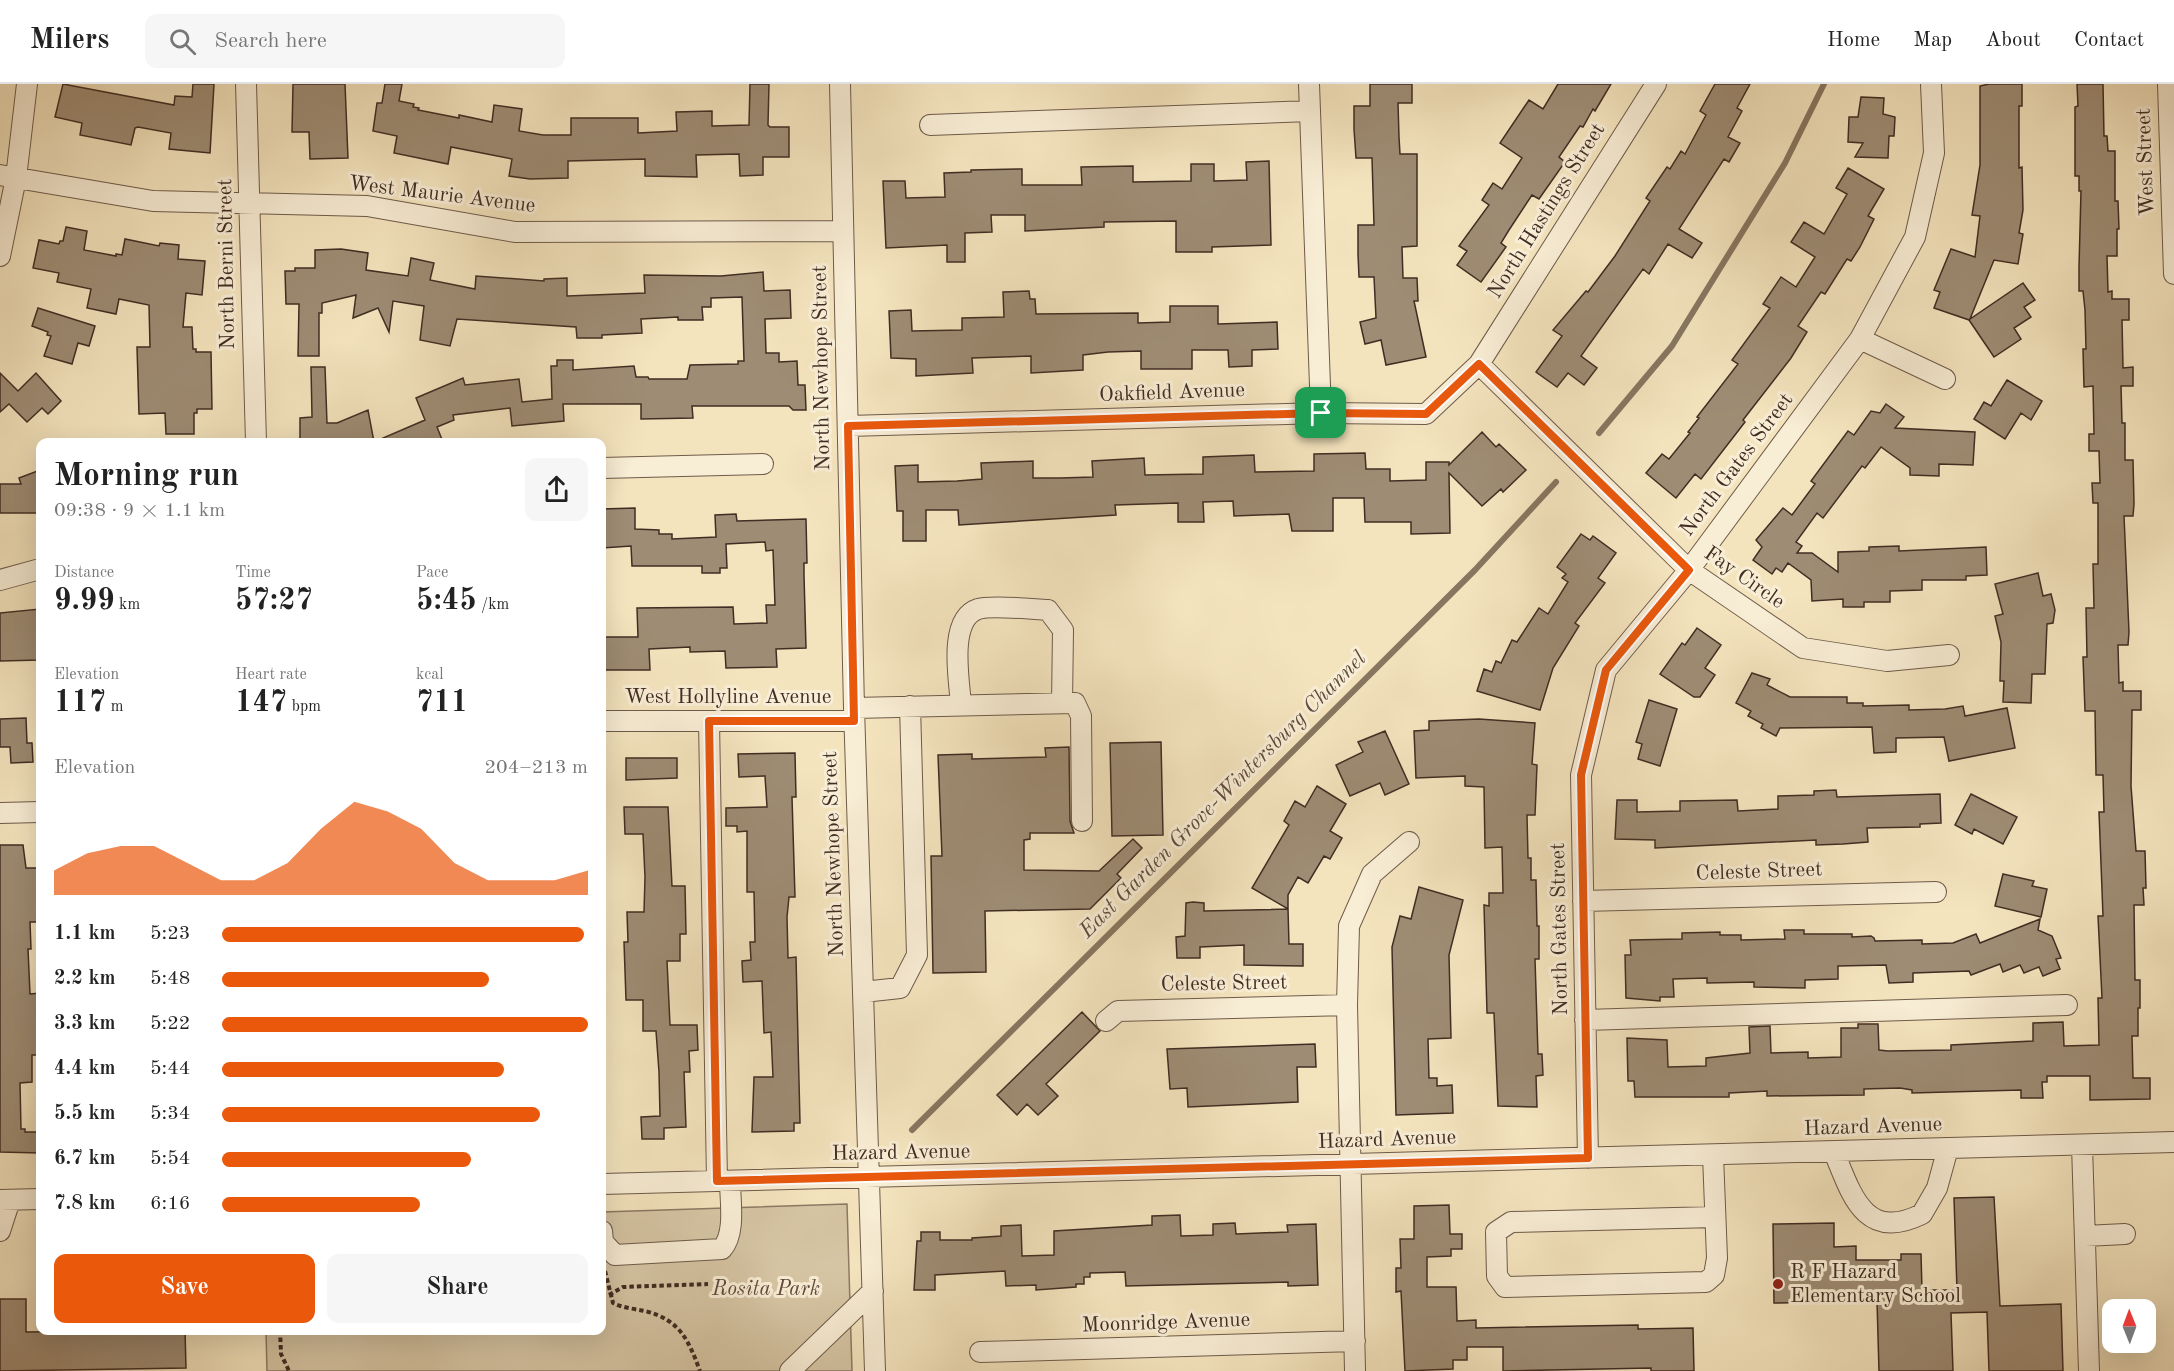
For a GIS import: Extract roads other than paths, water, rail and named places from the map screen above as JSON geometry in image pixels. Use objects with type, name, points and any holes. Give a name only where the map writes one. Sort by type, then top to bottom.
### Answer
[{"type":"street","points":[[0,256],[8,177],[27,84]]},
{"type":"street","name":"North Berni Street","points":[[246,84],[256,438]]},
{"type":"street","name":"North Newhope Street","points":[[840,84],[854,714],[875,1371]]},
{"type":"street","points":[[1309,84],[1321,413]]},
{"type":"street","name":"North Hastings Street","points":[[1479,364],[1656,84]]},
{"type":"street","name":"North Gates Street","points":[[1588,1158],[1581,775],[1606,670],[1689,570],[1860,339],[1915,237],[1934,153],[1931,84]]},
{"type":"street","name":"West Street","points":[[2168,84],[2174,274]]},
{"type":"street","points":[[930,125],[1310,111]]},
{"type":"street","name":"West Maurie Avenue","points":[[8,177],[153,201],[367,206],[515,232],[843,231]]},
{"type":"street","points":[[1860,339],[1945,379]]},
{"type":"street","name":"Oakfield Avenue","points":[[848,426],[1321,413],[1426,414],[1479,364]]},
{"type":"street","name":"Fay Circle","points":[[1479,364],[1689,570],[1803,648],[1887,661],[1948,655]]},
{"type":"street","points":[[606,468],[763,464]]},
{"type":"street","points":[[0,580],[36,570]]},
{"type":"street","points":[[961,704],[958,634],[966,618],[978,608],[1048,610],[1057,618],[1063,630],[1062,703],[1075,703],[1081,716],[1082,820]]},
{"type":"street","name":"West Hollyline Avenue","points":[[606,721],[709,721],[854,714],[910,706],[1062,703]]},
{"type":"street","points":[[863,992],[900,988],[917,955],[910,706]]},
{"type":"street","points":[[606,1245],[615,1254],[714,1251],[722,1249],[727,1243],[729,1230],[724,1181],[709,721]]},
{"type":"street","points":[[0,813],[36,812]]},
{"type":"street","points":[[1355,1371],[1347,1005],[1349,926],[1372,874],[1408,842]]},
{"type":"street","name":"Celeste Street","points":[[1583,901],[1936,892]]},
{"type":"street","name":"Celeste Street","points":[[1106,1021],[1118,1011],[1347,1005]]},
{"type":"street","points":[[1585,1020],[2067,1005]]},
{"type":"street","name":"Hazard Avenue","points":[[606,1184],[1352,1166],[2174,1142]]},
{"type":"street","points":[[2082,1145],[2089,1371]]},
{"type":"street","points":[[1834,1152],[1852,1196],[1861,1209],[1871,1218],[1895,1223],[1922,1214],[1937,1188],[1948,1148]]},
{"type":"street","points":[[1713,1155],[1717,1258],[1714,1275],[1706,1282],[1505,1287],[1497,1276],[1496,1232],[1511,1222],[1715,1217]]},
{"type":"street","points":[[0,1230],[5,1200],[36,1199]]},
{"type":"street","points":[[2085,1236],[2125,1234]]},
{"type":"street","points":[[790,1371],[873,1291]]},
{"type":"street","name":"Moonridge Avenue","points":[[980,1352],[1355,1341]]},
{"type":"waterway","name":"East Garden Grove-Wintersburg Channel","points":[[1599,433],[1672,346],[1785,163],[1824,84]]},
{"type":"waterway","name":"East Garden Grove-Wintersburg Channel","points":[[912,1130],[1475,570],[1556,482]]},
{"type":"place","name":"R F Hazard Elementary School","points":[[1778,1284]]},
{"type":"park label","name":"Rosita Park","points":[[766,1289]]}]
